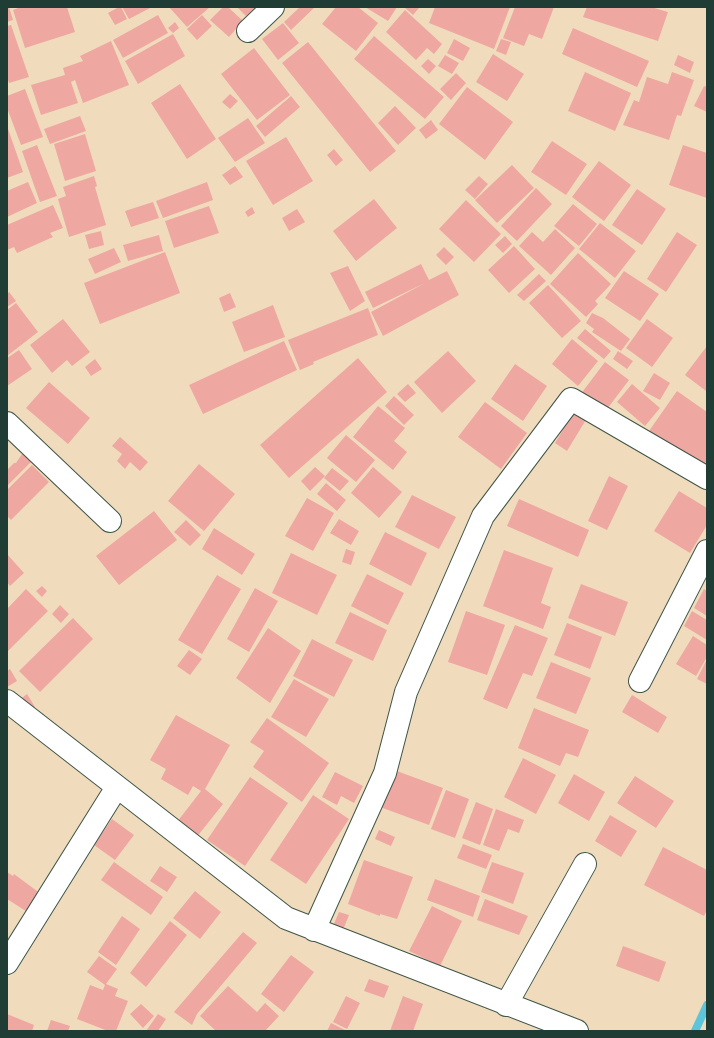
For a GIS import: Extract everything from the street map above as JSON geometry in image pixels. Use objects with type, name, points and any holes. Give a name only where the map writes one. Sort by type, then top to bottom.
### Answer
[{"type":"street","points":[[248,31],[273,7]]},
{"type":"street","points":[[314,930],[385,773],[406,692],[483,516],[571,399],[707,478]]},
{"type":"street","points":[[7,423],[110,521]]},
{"type":"street","points":[[640,681],[707,551]]},
{"type":"street","points":[[7,701],[286,918],[506,1005],[577,1031]]},
{"type":"street","points":[[7,963],[117,787]]},
{"type":"street","points":[[506,1005],[585,864]]},
{"type":"building","points":[[7,7],[9,7],[13,20],[7,22]]},
{"type":"building","points":[[21,7],[67,7],[75,32],[25,48],[13,10]]},
{"type":"building","points":[[121,7],[127,19],[115,25],[108,13]]},
{"type":"building","points":[[122,7],[152,7],[129,19]]},
{"type":"building","points":[[169,7],[210,7],[187,27]]},
{"type":"building","points":[[223,7],[228,7],[243,21],[229,37],[210,20]]},
{"type":"building","points":[[237,7],[256,7],[246,16]]},
{"type":"building","points":[[300,7],[315,7],[291,30],[284,22]]},
{"type":"building","points":[[336,7],[358,7],[378,23],[356,51],[322,24]]},
{"type":"building","points":[[365,7],[397,7],[388,21]]},
{"type":"building","points":[[404,7],[418,7],[419,8],[413,15]]},
{"type":"building","points":[[435,7],[510,7],[494,49],[429,23]]},
{"type":"building","points":[[515,7],[554,7],[542,39],[529,34],[524,46],[503,38]]},
{"type":"building","points":[[587,7],[651,7],[668,12],[658,41],[583,17]]},
{"type":"building","points":[[405,10],[442,44],[434,54],[427,48],[416,60],[386,32]]},
{"type":"building","points":[[158,15],[168,33],[123,58],[113,40]]},
{"type":"building","points":[[202,15],[212,26],[197,40],[187,29]]},
{"type":"building","points":[[175,22],[179,28],[173,33],[168,28]]},
{"type":"building","points":[[283,23],[299,43],[278,60],[262,39]]},
{"type":"building","points":[[11,25],[29,77],[9,83],[7,77],[7,26]]},
{"type":"building","points":[[573,28],[649,61],[637,87],[562,54]]},
{"type":"building","points":[[173,34],[185,56],[138,84],[125,61]]},
{"type":"building","points":[[374,36],[444,97],[425,119],[354,59]]},
{"type":"building","points":[[454,39],[470,48],[463,61],[447,53]]},
{"type":"building","points":[[501,39],[511,42],[506,55],[496,51]]},
{"type":"building","points":[[111,41],[129,85],[83,103],[75,80],[71,82],[78,103],[41,115],[31,85],[65,75],[63,68],[83,61],[80,56]]},
{"type":"building","points":[[308,42],[396,151],[370,172],[282,63]]},
{"type":"building","points":[[254,48],[290,95],[257,120],[221,74]]},
{"type":"building","points":[[493,54],[524,74],[507,101],[476,82]]},
{"type":"building","points":[[445,55],[459,63],[452,74],[438,66]]},
{"type":"building","points":[[678,55],[694,62],[690,73],[674,65]]},
{"type":"building","points":[[428,59],[436,66],[429,74],[421,66]]},
{"type":"building","points":[[585,72],[631,93],[615,131],[568,111]]},
{"type":"building","points":[[672,72],[694,80],[681,116],[677,115],[669,140],[623,125],[634,100],[639,102],[647,77],[668,84]]},
{"type":"building","points":[[456,73],[466,83],[451,100],[440,89]]},
{"type":"building","points":[[180,84],[216,139],[187,159],[151,103]]},
{"type":"building","points":[[704,86],[707,87],[707,112],[694,106]]},
{"type":"building","points":[[467,87],[513,122],[485,160],[439,124]]},
{"type":"building","points":[[25,89],[43,137],[21,145],[7,108],[7,96]]},
{"type":"building","points":[[230,94],[238,101],[230,109],[222,102]]},
{"type":"building","points":[[291,96],[300,107],[265,137],[256,126]]},
{"type":"building","points":[[395,106],[416,128],[398,145],[378,123]]},
{"type":"building","points":[[80,116],[86,131],[50,144],[44,129]]},
{"type":"building","points":[[248,118],[265,143],[235,162],[218,138]]},
{"type":"building","points":[[431,120],[438,130],[426,139],[419,130]]},
{"type":"building","points":[[7,126],[23,172],[7,178]]},
{"type":"building","points":[[85,134],[96,171],[65,181],[54,144]]},
{"type":"building","points":[[286,137],[313,181],[273,205],[246,161]]},
{"type":"building","points":[[552,141],[587,164],[566,195],[531,172]]},
{"type":"building","points":[[37,145],[57,196],[40,202],[22,151]]},
{"type":"building","points":[[683,145],[707,153],[707,198],[669,185]]},
{"type":"building","points":[[334,149],[343,160],[336,166],[327,155]]},
{"type":"building","points":[[599,161],[631,185],[604,221],[572,197]]},
{"type":"building","points":[[512,165],[534,188],[497,223],[475,200]]},
{"type":"building","points":[[235,166],[243,177],[230,185],[222,175]]},
{"type":"building","points":[[94,176],[97,186],[95,187],[106,225],[69,237],[58,199],[66,196],[63,187]]},
{"type":"building","points":[[479,176],[488,184],[475,199],[465,190]]},
{"type":"building","points":[[28,182],[37,203],[7,217],[7,191]]},
{"type":"building","points":[[207,182],[213,200],[163,218],[156,201]]},
{"type":"building","points":[[536,188],[552,204],[517,241],[501,226]]},
{"type":"building","points":[[637,189],[666,209],[642,245],[612,225]]},
{"type":"building","points":[[374,199],[397,228],[356,261],[333,231]]},
{"type":"building","points":[[466,200],[501,234],[474,262],[439,229]]},
{"type":"building","points":[[153,202],[159,218],[131,227],[125,211]]},
{"type":"building","points":[[573,204],[597,224],[579,246],[554,226]]},
{"type":"building","points":[[53,205],[63,228],[50,233],[53,237],[17,253],[14,247],[7,250],[7,225]]},
{"type":"building","points":[[209,206],[219,233],[174,248],[165,221]]},
{"type":"building","points":[[252,207],[255,213],[248,217],[245,212]]},
{"type":"building","points":[[297,209],[305,222],[289,231],[282,218]]},
{"type":"building","points":[[600,223],[636,251],[615,278],[579,249]]},
{"type":"building","points":[[555,229],[575,248],[551,275],[519,246],[532,232],[543,242]]},
{"type":"building","points":[[101,231],[104,245],[89,249],[85,235]]},
{"type":"building","points":[[677,232],[697,245],[666,292],[647,279]]},
{"type":"building","points":[[159,235],[163,251],[128,261],[123,245]]},
{"type":"building","points":[[505,236],[512,244],[503,253],[495,245]]},
{"type":"building","points":[[514,246],[535,269],[509,293],[488,270]]},
{"type":"building","points":[[444,247],[454,257],[446,265],[436,255]]},
{"type":"building","points":[[114,248],[121,262],[95,274],[88,259]]},
{"type":"building","points":[[165,252],[180,293],[100,324],[84,283]]},
{"type":"building","points":[[578,253],[611,284],[595,301],[598,304],[586,317],[550,284]]},
{"type":"building","points":[[421,264],[429,280],[447,271],[459,295],[383,336],[371,312],[425,283],[373,308],[365,292]]},
{"type":"building","points":[[348,266],[365,301],[350,311],[330,273]]},
{"type":"building","points":[[624,271],[659,294],[640,321],[605,298]]},
{"type":"building","points":[[539,274],[546,281],[524,301],[517,295]]},
{"type":"building","points":[[548,285],[581,321],[562,338],[529,303]]},
{"type":"building","points":[[9,292],[16,301],[7,307],[7,294]]},
{"type":"building","points":[[230,293],[236,307],[224,312],[219,298]]},
{"type":"building","points":[[16,303],[38,332],[7,356],[7,310]]},
{"type":"building","points":[[273,305],[285,337],[244,352],[232,322]]},
{"type":"building","points":[[368,308],[378,335],[313,362],[314,364],[300,370],[288,340]]},
{"type":"building","points":[[592,313],[603,318],[630,339],[621,351],[592,332],[594,329],[586,323]]},
{"type":"building","points":[[63,319],[90,352],[72,366],[67,360],[52,373],[30,345]]},
{"type":"building","points":[[647,319],[673,338],[652,367],[626,348]]},
{"type":"building","points":[[585,329],[611,351],[604,359],[577,338]]},
{"type":"building","points":[[572,339],[598,361],[578,386],[552,364]]},
{"type":"building","points":[[284,341],[297,370],[203,414],[189,385]]},
{"type":"building","points":[[707,346],[707,390],[706,391],[685,375]]},
{"type":"building","points":[[19,350],[32,369],[7,386],[7,358]]},
{"type":"building","points":[[448,351],[476,381],[442,413],[414,382]]},
{"type":"building","points":[[618,351],[633,361],[627,369],[613,359]]},
{"type":"building","points":[[358,358],[387,392],[289,478],[260,445]]},
{"type":"building","points":[[95,359],[102,369],[91,376],[85,367]]},
{"type":"building","points":[[605,362],[629,380],[604,413],[580,395]]},
{"type":"building","points":[[515,364],[547,386],[523,421],[491,399]]},
{"type":"building","points":[[654,373],[670,383],[660,400],[643,391]]},
{"type":"building","points":[[49,382],[90,418],[68,444],[26,408]]},
{"type":"building","points":[[408,384],[416,393],[405,402],[397,394]]},
{"type":"building","points":[[632,384],[660,408],[645,426],[617,402]]},
{"type":"building","points":[[677,391],[707,412],[707,467],[704,470],[649,431]]},
{"type":"building","points":[[394,396],[414,415],[404,425],[385,406]]},
{"type":"building","points":[[485,402],[527,433],[501,469],[458,437]]},
{"type":"building","points":[[378,406],[405,428],[394,441],[407,452],[393,470],[353,437]]},
{"type":"building","points":[[575,410],[587,418],[567,451],[555,443]]},
{"type":"building","points":[[346,435],[375,460],[356,482],[327,458]]},
{"type":"building","points":[[120,437],[148,462],[140,471],[130,462],[125,469],[117,461],[122,454],[112,446]]},
{"type":"building","points":[[24,451],[33,460],[7,486],[7,470],[14,463],[16,463]]},
{"type":"building","points":[[199,464],[235,494],[204,531],[168,501]]},
{"type":"building","points":[[32,465],[49,482],[11,520],[7,516],[7,490]]},
{"type":"building","points":[[315,467],[325,476],[310,491],[301,481]]},
{"type":"building","points":[[373,467],[402,492],[379,518],[351,493]]},
{"type":"building","points":[[332,468],[349,481],[340,491],[324,478]]},
{"type":"building","points":[[609,476],[628,486],[607,530],[588,521]]},
{"type":"building","points":[[326,483],[346,500],[337,511],[317,494]]},
{"type":"building","points":[[679,491],[707,508],[707,525],[690,553],[654,531]]},
{"type":"building","points":[[412,495],[456,517],[439,549],[395,527]]},
{"type":"building","points":[[307,498],[334,513],[313,551],[285,536]]},
{"type":"building","points":[[519,499],[589,530],[578,557],[507,526]]},
{"type":"building","points":[[154,511],[177,540],[119,585],[96,556]]},
{"type":"building","points":[[339,519],[359,531],[351,545],[330,533]]},
{"type":"building","points":[[186,520],[201,535],[190,546],[174,532]]},
{"type":"building","points":[[214,528],[255,554],[242,575],[202,549]]},
{"type":"building","points":[[385,532],[427,553],[411,586],[369,564]]},
{"type":"building","points":[[346,549],[355,552],[351,565],[342,562]]},
{"type":"building","points":[[504,550],[553,568],[541,603],[551,607],[543,629],[483,606]]},
{"type":"building","points":[[291,553],[337,575],[317,615],[272,593]]},
{"type":"building","points":[[7,554],[24,573],[10,586],[7,582]]},
{"type":"building","points":[[367,574],[404,593],[388,625],[351,606]]},
{"type":"building","points":[[217,575],[241,589],[202,654],[178,640]]},
{"type":"building","points":[[581,584],[628,602],[615,636],[568,618]]},
{"type":"building","points":[[42,586],[47,591],[42,597],[36,591]]},
{"type":"building","points":[[255,588],[278,601],[249,652],[227,639]]},
{"type":"building","points":[[26,589],[48,611],[7,652],[7,609]]},
{"type":"building","points":[[704,589],[707,591],[707,616],[694,608]]},
{"type":"building","points":[[60,605],[69,614],[61,623],[52,614]]},
{"type":"building","points":[[466,611],[505,625],[487,675],[448,662]]},
{"type":"building","points":[[692,611],[707,620],[707,640],[684,626]]},
{"type":"building","points":[[350,612],[387,630],[373,661],[335,643]]},
{"type":"building","points":[[73,618],[93,639],[40,692],[19,671]]},
{"type":"building","points":[[567,623],[602,637],[590,669],[554,655]]},
{"type":"building","points":[[515,625],[548,638],[532,676],[523,673],[507,709],[483,699]]},
{"type":"building","points":[[268,628],[301,651],[270,703],[236,678]]},
{"type":"building","points":[[693,636],[707,645],[707,657],[696,676],[676,664]]},
{"type":"building","points":[[312,639],[353,660],[334,697],[293,676]]},
{"type":"building","points":[[189,650],[202,659],[190,675],[177,666]]},
{"type":"building","points":[[707,659],[707,684],[697,679]]},
{"type":"building","points":[[551,662],[591,678],[576,714],[536,698]]},
{"type":"building","points":[[10,669],[17,681],[7,687],[7,671]]},
{"type":"building","points":[[294,679],[329,699],[306,737],[271,717]]},
{"type":"building","points":[[27,694],[35,707],[27,713],[18,701]]},
{"type":"building","points":[[632,695],[667,717],[658,733],[622,712]]},
{"type":"building","points":[[534,708],[589,730],[578,757],[566,753],[560,766],[518,748]]},
{"type":"building","points":[[176,715],[230,745],[205,789],[223,804],[196,838],[177,822],[201,791],[193,786],[188,795],[161,779],[166,769],[150,760]]},
{"type":"building","points":[[267,718],[329,763],[302,802],[253,767],[264,751],[250,742]]},
{"type":"building","points":[[523,758],[556,775],[536,814],[504,797]]},
{"type":"building","points":[[394,770],[443,788],[429,825],[380,807]]},
{"type":"building","points":[[335,772],[363,786],[354,803],[341,796],[337,805],[322,797]]},
{"type":"building","points":[[574,774],[605,792],[589,821],[558,803]]},
{"type":"building","points":[[635,776],[674,801],[656,828],[617,803]]},
{"type":"building","points":[[250,777],[288,803],[245,866],[207,840]]},
{"type":"building","points":[[446,790],[469,799],[455,838],[431,829]]},
{"type":"building","points":[[313,795],[349,819],[306,884],[270,860]]},
{"type":"building","points":[[476,802],[493,809],[480,845],[462,838]]},
{"type":"building","points":[[496,809],[524,820],[519,833],[508,829],[499,851],[483,845]]},
{"type":"building","points":[[610,815],[637,831],[621,857],[595,841]]},
{"type":"building","points":[[112,819],[134,835],[115,860],[94,845]]},
{"type":"building","points":[[379,830],[395,837],[391,846],[375,839]]},
{"type":"building","points":[[463,844],[492,855],[486,869],[457,858]]},
{"type":"building","points":[[663,847],[707,870],[707,910],[704,916],[644,885]]},
{"type":"building","points":[[364,860],[413,877],[397,919],[380,914],[380,916],[348,904]]},
{"type":"building","points":[[114,862],[163,897],[151,915],[101,880]]},
{"type":"building","points":[[492,862],[524,873],[513,904],[481,892]]},
{"type":"building","points":[[160,866],[177,877],[167,892],[150,881]]},
{"type":"building","points":[[7,872],[13,876],[14,874],[41,894],[29,913],[7,899]]},
{"type":"building","points":[[435,879],[480,896],[473,917],[427,900]]},
{"type":"building","points":[[195,891],[221,912],[200,939],[173,918]]},
{"type":"building","points":[[485,899],[528,916],[519,935],[477,920]]},
{"type":"building","points":[[432,906],[462,921],[440,966],[409,951]]},
{"type":"building","points":[[339,912],[349,915],[343,930],[333,926]]},
{"type":"building","points":[[122,916],[140,929],[116,965],[98,952]]},
{"type":"building","points":[[170,921],[187,935],[146,987],[130,973]]},
{"type":"building","points":[[243,932],[257,943],[197,1014],[192,1025],[174,1012]]},
{"type":"building","points":[[623,946],[666,962],[659,982],[616,966]]},
{"type":"building","points":[[291,955],[314,972],[284,1012],[261,994]]},
{"type":"building","points":[[99,956],[117,969],[106,984],[118,989],[115,996],[128,1001],[116,1031],[108,1031],[77,1019],[90,985],[103,990],[105,985],[87,972]]},
{"type":"building","points":[[369,979],[389,986],[384,998],[364,991]]},
{"type":"building","points":[[228,986],[257,1012],[265,1003],[279,1016],[265,1031],[216,1031],[200,1016]]},
{"type":"building","points":[[346,996],[360,1003],[347,1029],[333,1022]]},
{"type":"building","points":[[403,996],[423,1004],[413,1031],[390,1031]]},
{"type":"building","points":[[141,1004],[154,1016],[143,1028],[130,1014]]},
{"type":"building","points":[[7,1014],[34,1025],[32,1031],[7,1031]]},
{"type":"building","points":[[158,1014],[166,1019],[158,1031],[146,1031]]},
{"type":"building","points":[[51,1020],[70,1026],[68,1031],[47,1031]]},
{"type":"building","points":[[331,1023],[347,1031],[327,1031]]},
{"type":"waterway","points":[[695,1031],[707,1005]]}]
